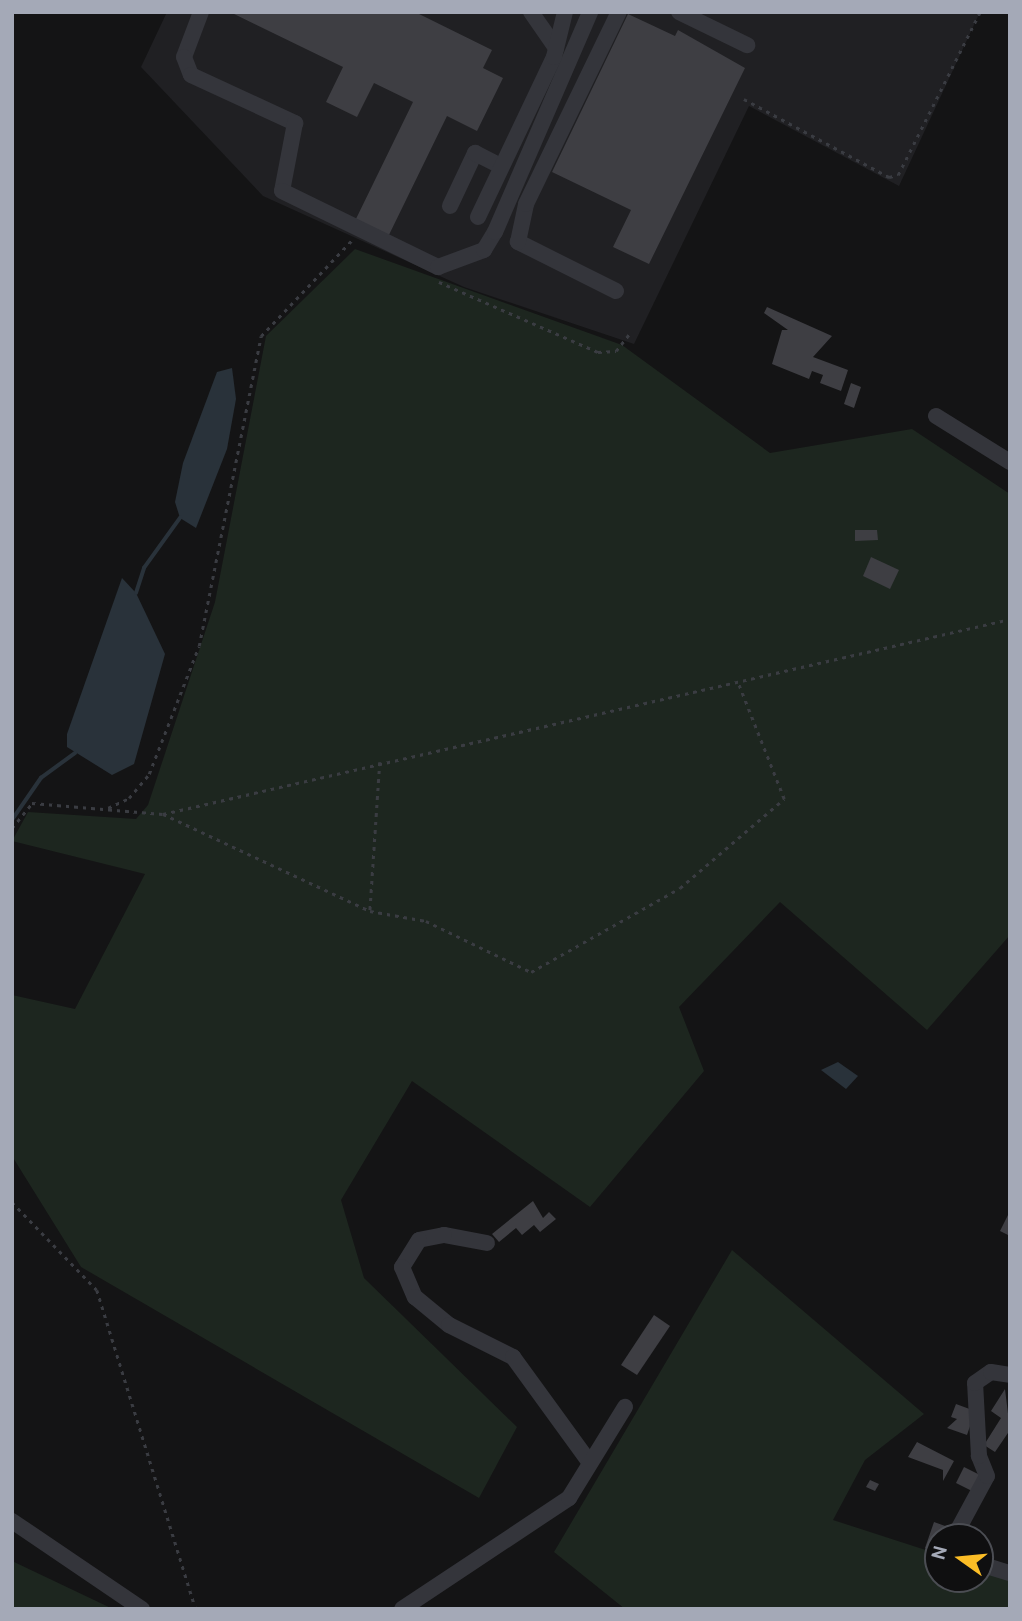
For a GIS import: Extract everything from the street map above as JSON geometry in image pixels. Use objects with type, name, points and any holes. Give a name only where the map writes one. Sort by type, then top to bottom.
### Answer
[{"type":"street","points":[[201,12],[184,57],[191,75],[295,123],[282,165],[282,191],[438,267],[484,250],[495,232],[590,12]]},
{"type":"street","points":[[531,12],[556,48]]},
{"type":"street","points":[[478,217],[556,48],[565,12]]},
{"type":"street","points":[[616,291],[518,242],[526,204],[619,12]]},
{"type":"street","points":[[679,12],[747,45]]},
{"type":"street","points":[[450,206],[475,153],[502,166]]},
{"type":"street","points":[[936,416],[1010,461]]},
{"type":"street","points":[[487,1243],[444,1235],[419,1240],[402,1267],[415,1297],[449,1325],[513,1357],[590,1463]]},
{"type":"street","points":[[962,1523],[987,1476],[979,1456],[975,1382],[991,1372],[1010,1375]]},
{"type":"street","points":[[402,1609],[467,1561],[531,1528],[569,1498],[625,1407]]},
{"type":"street","points":[[12,1521],[142,1609]]},
{"type":"path","points":[[744,99],[889,177],[898,175],[980,12]]},
{"type":"path","points":[[105,810],[129,798],[149,774],[199,646],[261,336],[349,240],[361,246]]},
{"type":"path","points":[[433,279],[598,352],[615,351],[631,332]]},
{"type":"path","points":[[12,828],[32,803],[163,814],[380,761],[738,683],[1010,619]]},
{"type":"path","points":[[163,814],[370,911],[426,920],[531,972],[669,895],[784,799],[738,683]]},
{"type":"path","points":[[370,911],[380,761]]},
{"type":"path","points":[[12,1202],[97,1290],[196,1609]]},
{"type":"shaded area","points":[[167,12],[980,12],[899,186],[749,106],[634,344],[464,287],[263,196],[141,67]]},
{"type":"shaded area","points":[[355,249],[622,345],[770,453],[912,429],[1010,494],[1010,935],[927,1030],[780,902],[679,1007],[704,1071],[590,1207],[412,1081],[341,1200],[364,1278],[517,1427],[479,1498],[81,1267],[12,1156],[12,995],[75,1009],[145,874],[12,841],[28,812],[136,819],[148,805],[215,602],[266,336]]},
{"type":"shaded area","points":[[232,368],[236,399],[227,449],[196,528],[180,518],[175,502],[183,463],[217,372]]},
{"type":"shaded area","points":[[122,578],[136,593],[165,654],[134,764],[112,775],[67,747],[67,734]]},
{"type":"shaded area","points":[[838,1062],[858,1076],[846,1089],[821,1070]]},
{"type":"shaded area","points":[[732,1250],[924,1414],[865,1460],[833,1520],[924,1549],[924,1593],[994,1593],[994,1572],[1010,1577],[1010,1609],[625,1609],[554,1552]]},
{"type":"shaded area","points":[[12,1561],[113,1609],[12,1609]]},
{"type":"building","points":[[230,12],[415,12],[492,50],[483,68],[503,78],[477,131],[447,116],[386,241],[353,225],[413,102],[374,83],[357,117],[326,102],[343,67]]},
{"type":"building","points":[[628,14],[675,36],[678,30],[745,68],[649,264],[613,247],[631,210],[552,172]]},
{"type":"building","points":[[767,307],[832,336],[813,357],[848,370],[841,391],[820,383],[823,375],[812,371],[809,379],[772,364],[782,330],[788,330],[764,313]]},
{"type":"building","points":[[851,383],[861,387],[854,408],[844,404]]},
{"type":"building","points":[[855,530],[877,530],[878,540],[855,541]]},
{"type":"building","points":[[871,557],[899,570],[890,589],[863,576]]},
{"type":"building","points":[[533,1201],[543,1218],[549,1212],[556,1219],[540,1232],[534,1225],[522,1235],[516,1228],[499,1242],[492,1234]]},
{"type":"building","points":[[1010,1211],[1010,1236],[1000,1231]]},
{"type":"building","points":[[654,1315],[670,1326],[637,1375],[621,1365]]},
{"type":"building","points":[[1005,1389],[1010,1430],[995,1452],[984,1445],[1001,1418],[991,1411]]},
{"type":"building","points":[[956,1404],[975,1411],[967,1435],[947,1428],[957,1419],[951,1417]]},
{"type":"building","points":[[917,1442],[954,1461],[943,1481],[943,1470],[908,1457]]},
{"type":"building","points":[[964,1467],[980,1475],[972,1491],[956,1483]]},
{"type":"building","points":[[870,1480],[879,1484],[875,1491],[866,1487]]},
{"type":"waterway","points":[[136,593],[144,568],[180,518]]},
{"type":"waterway","points":[[12,820],[41,778],[75,753]]}]
